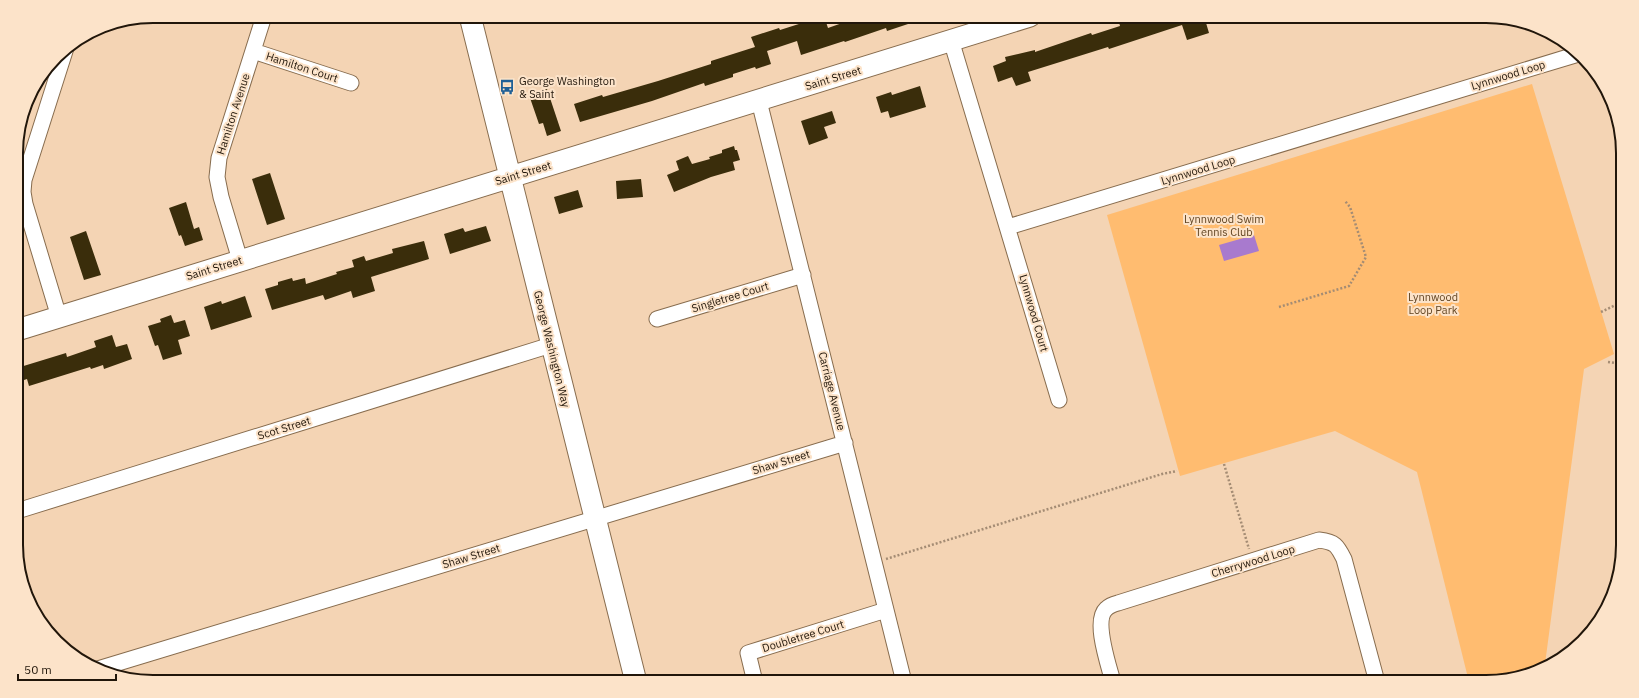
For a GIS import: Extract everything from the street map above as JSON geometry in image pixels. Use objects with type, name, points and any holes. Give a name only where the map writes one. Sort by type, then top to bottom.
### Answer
[{"type":"street","name":"Hamilton Avenue","points":[[240,260],[221,197],[217,177],[219,158],[262,23]]},
{"type":"street","name":"George Washington Way","points":[[472,23],[634,675]]},
{"type":"street","name":"Saint Street","points":[[23,328],[1007,23]]},
{"type":"street","points":[[951,40],[1008,227]]},
{"type":"street","name":"Hamilton Court","points":[[253,51],[351,83]]},
{"type":"street","name":"Lynnwood Loop","points":[[1008,227],[1572,56]]},
{"type":"street","points":[[59,317],[25,204],[23,192],[24,180],[62,60]]},
{"type":"street","name":"Carriage Avenue","points":[[759,101],[902,675]]},
{"type":"street","name":"Lynnwood Court","points":[[1008,227],[1059,400]]},
{"type":"street","name":"Singletree Court","points":[[657,319],[803,275]]},
{"type":"street","name":"Scot Street","points":[[23,509],[551,345]]},
{"type":"street","name":"Shaw Street","points":[[107,666],[845,443]]},
{"type":"street","name":"Cherrywood Loop","points":[[1111,675],[1101,632],[1100,620],[1106,609],[1118,603],[1319,540],[1331,541],[1338,548],[1344,559],[1375,675]]},
{"type":"street","name":"Doubletree Court","points":[[753,675],[748,653],[886,610]]},
{"type":"path","points":[[1279,307],[1349,286],[1366,257],[1350,207],[1344,201]]},
{"type":"path","points":[[1601,312],[1616,305]]},
{"type":"path","points":[[1608,362],[1616,363]]},
{"type":"path","points":[[1224,464],[1249,550]]},
{"type":"path","points":[[886,559],[1162,474],[1177,471]]},
{"type":"green space","name":"Lynnwood Loop Park","points":[[1532,84],[1614,354],[1584,369],[1545,661],[1528,668],[1511,672],[1494,675],[1467,675],[1417,472],[1335,431],[1180,476],[1107,215]]},
{"type":"shaded area","points":[[1254,235],[1259,251],[1224,261],[1219,245]]},
{"type":"building","points":[[802,23],[826,23],[828,28],[842,23],[911,23],[887,31],[886,28],[801,55],[797,41],[767,51],[771,64],[733,74],[733,77],[705,86],[704,83],[652,101],[580,122],[574,104],[602,95],[603,97],[658,81],[711,64],[711,61],[755,47],[751,37],[779,28],[780,30]]},
{"type":"building","points":[[1119,23],[1206,23],[1209,33],[1187,40],[1182,25],[1109,49],[1108,47],[1028,72],[1031,81],[1016,86],[1012,77],[998,82],[993,66],[1006,61],[1005,57],[1035,50],[1035,52],[1091,33],[1092,35],[1120,26]]},
{"type":"building","points":[[920,86],[926,107],[890,118],[888,111],[881,113],[876,97],[891,92],[892,95]]},
{"type":"building","points":[[547,89],[561,131],[547,136],[543,123],[539,124],[529,95]]},
{"type":"building","points":[[832,111],[836,123],[824,127],[828,138],[809,145],[801,121]]},
{"type":"building","points":[[734,146],[740,160],[733,162],[735,170],[711,177],[674,192],[667,175],[679,170],[676,161],[688,156],[692,164],[710,159],[709,157],[722,153],[722,150]]},
{"type":"building","points":[[270,173],[285,219],[267,225],[252,179]]},
{"type":"building","points":[[641,179],[643,197],[617,199],[616,181]]},
{"type":"building","points":[[578,190],[583,207],[559,214],[554,197]]},
{"type":"building","points":[[186,202],[194,229],[199,227],[203,240],[185,246],[181,235],[179,236],[169,208]]},
{"type":"building","points":[[486,226],[491,241],[450,254],[444,234],[463,228],[465,232]]},
{"type":"building","points":[[86,231],[101,275],[84,280],[70,237]]},
{"type":"building","points":[[424,241],[429,259],[371,277],[375,291],[353,298],[351,291],[325,300],[323,295],[272,310],[265,289],[278,285],[278,282],[292,278],[293,281],[305,278],[306,284],[337,274],[336,272],[354,267],[352,260],[364,256],[366,261],[393,253],[392,249]]},
{"type":"building","points":[[245,296],[252,317],[211,330],[204,307],[221,301],[222,304]]},
{"type":"building","points":[[171,315],[174,323],[185,320],[190,336],[178,340],[182,354],[163,360],[158,345],[155,346],[148,326],[161,322],[160,319]]},
{"type":"building","points":[[112,335],[116,347],[127,344],[132,359],[104,369],[103,365],[91,369],[90,367],[29,386],[27,379],[23,380],[23,366],[66,353],[67,357],[96,347],[94,341]]},
{"type":"place","name":"George Washington & Saint","points":[[507,87]]},
{"type":"park label","name":"Lynnwood Swim Tennis Club","points":[[1224,225]]}]
